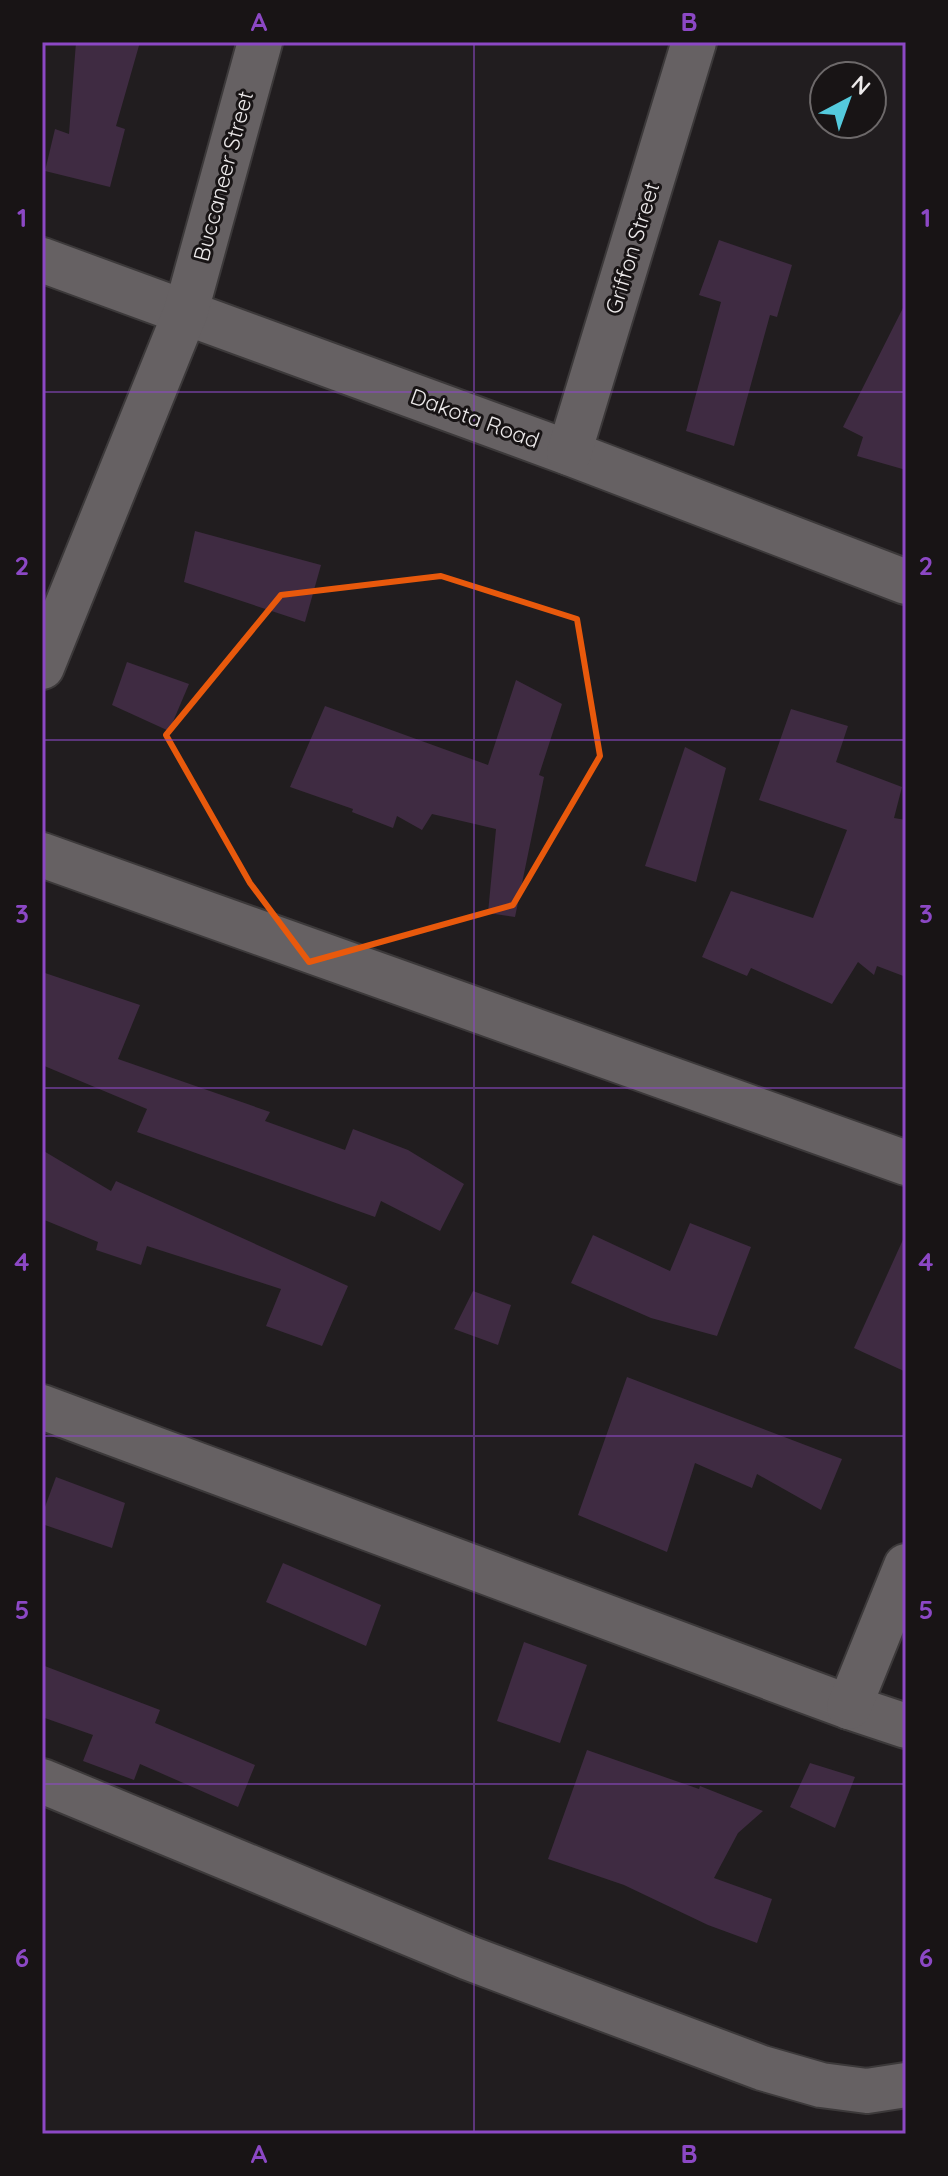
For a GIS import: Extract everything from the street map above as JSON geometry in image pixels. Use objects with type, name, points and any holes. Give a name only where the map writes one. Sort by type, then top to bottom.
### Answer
[{"type":"street","name":"Buccaneer Street","points":[[42,667],[186,311],[260,42]]},
{"type":"street","name":"Griffon Street","points":[[569,453],[694,42]]},
{"type":"street","name":"Dakota Road","points":[[42,260],[569,453],[906,582]]},
{"type":"street","points":[[42,855],[906,1163]]},
{"type":"street","points":[[42,1407],[906,1726]]},
{"type":"street","points":[[849,1707],[906,1566]]},
{"type":"street","points":[[42,1781],[469,1958],[762,2068],[821,2085],[867,2091],[906,2085]]},
{"type":"highlighted area","points":[[441,576],[577,619],[600,756],[513,905],[309,962],[250,883],[166,735],[281,595]]},
{"type":"building","points":[[76,42],[140,42],[116,126],[125,129],[110,187],[45,171],[55,129],[69,134]]},
{"type":"building","points":[[719,240],[792,265],[777,317],[770,315],[734,446],[686,431],[721,302],[699,295]]},
{"type":"building","points":[[906,302],[906,470],[857,456],[863,437],[843,427]]},
{"type":"building","points":[[195,531],[321,565],[305,622],[184,582]]},
{"type":"building","points":[[127,662],[189,684],[169,731],[112,705]]},
{"type":"building","points":[[516,680],[562,704],[539,775],[544,777],[515,917],[488,913],[496,829],[432,814],[422,830],[397,816],[393,828],[352,812],[353,809],[290,787],[325,706],[488,765]]},
{"type":"building","points":[[791,709],[848,726],[836,762],[902,787],[894,818],[906,820],[906,977],[877,966],[874,975],[858,962],[832,1004],[751,968],[747,976],[702,957],[731,891],[813,918],[847,830],[759,800]]},
{"type":"building","points":[[685,747],[726,768],[696,882],[645,866]]},
{"type":"building","points":[[42,972],[140,1005],[118,1059],[270,1112],[265,1121],[345,1150],[353,1129],[408,1150],[464,1184],[440,1231],[381,1201],[375,1217],[137,1132],[147,1109],[42,1065]]},
{"type":"building","points":[[42,1150],[111,1191],[116,1181],[348,1286],[322,1346],[266,1326],[281,1289],[147,1246],[141,1265],[96,1250],[98,1242],[42,1219]]},
{"type":"building","points":[[690,1223],[751,1247],[717,1336],[651,1318],[571,1283],[593,1235],[670,1271]]},
{"type":"building","points":[[906,1233],[906,1372],[854,1348]]},
{"type":"building","points":[[473,1291],[511,1305],[498,1345],[454,1329]]},
{"type":"building","points":[[627,1377],[842,1459],[821,1510],[757,1474],[752,1488],[695,1463],[667,1552],[578,1515]]},
{"type":"building","points":[[56,1477],[125,1503],[112,1548],[42,1524],[42,1515]]},
{"type":"building","points":[[283,1563],[381,1605],[366,1646],[266,1602]]},
{"type":"building","points":[[524,1642],[587,1665],[560,1743],[497,1721]]},
{"type":"building","points":[[42,1665],[160,1710],[155,1723],[255,1765],[238,1807],[140,1764],[134,1780],[83,1761],[93,1735],[42,1717]]},
{"type":"building","points":[[587,1750],[699,1789],[700,1786],[763,1811],[738,1833],[714,1878],[772,1899],[757,1943],[708,1925],[624,1885],[548,1859]]},
{"type":"building","points":[[810,1763],[855,1777],[835,1828],[790,1807]]}]
